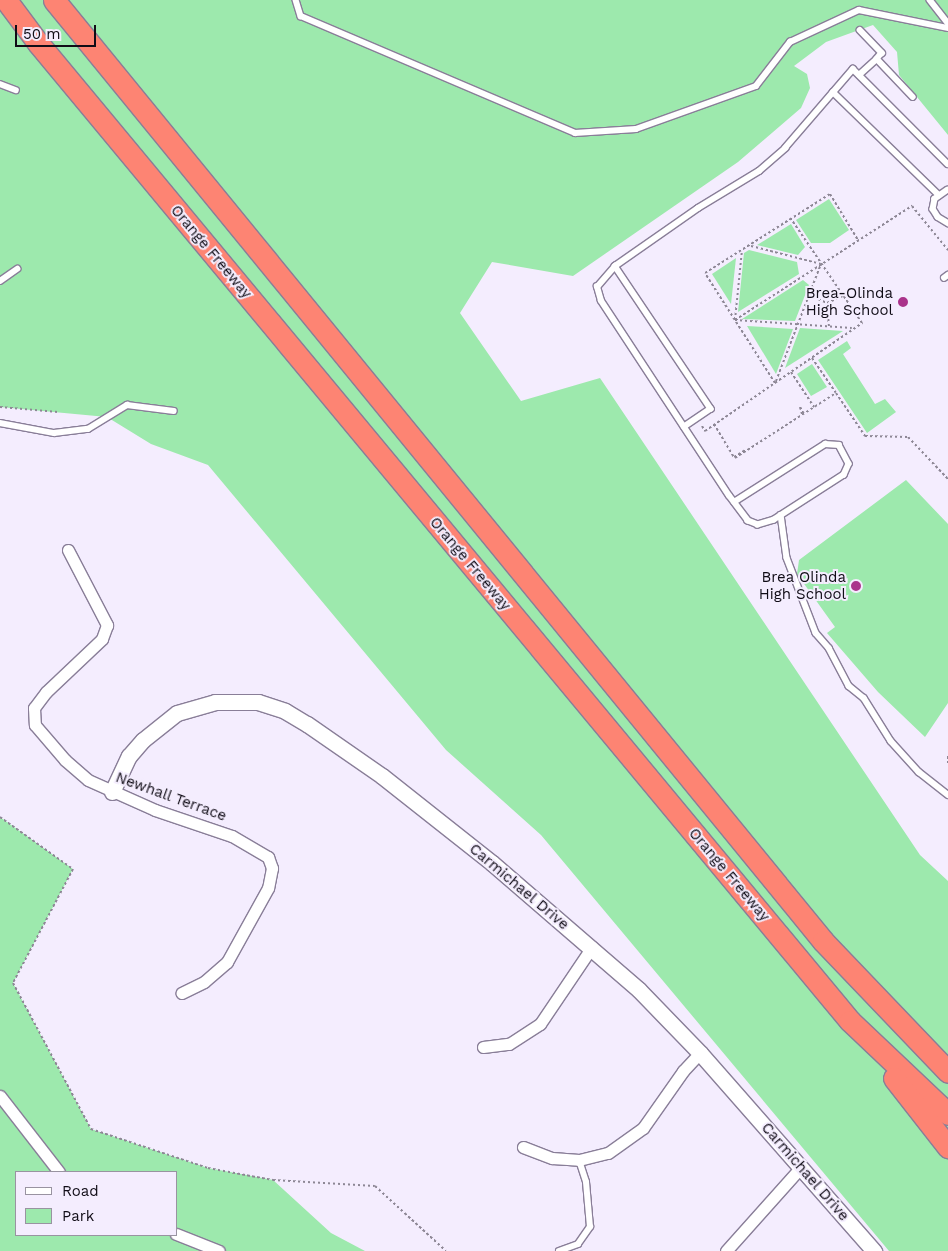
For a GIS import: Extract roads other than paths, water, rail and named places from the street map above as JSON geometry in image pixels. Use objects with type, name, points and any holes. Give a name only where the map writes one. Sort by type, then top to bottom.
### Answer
[{"type":"highway","name":"Orange Freeway","points":[[6,0],[38,44],[850,1021],[948,1114]]},
{"type":"highway","name":"Orange Freeway","points":[[54,0],[68,20],[823,941],[948,1072]]},
{"type":"highway","points":[[823,941],[948,1050]]},
{"type":"highway","points":[[850,1021],[948,1147]]},
{"type":"street","name":"Newhall Terrace","points":[[68,550],[107,625],[102,639],[46,692],[34,708],[35,725],[65,760],[88,780],[112,792],[232,836],[268,857],[272,868],[268,888],[227,962],[204,982],[181,993]]},
{"type":"street","name":"Carmichael Drive","points":[[112,792],[129,756],[143,740],[177,713],[215,702],[251,702],[270,706],[307,724],[382,776],[592,947],[700,1053],[874,1251]]},
{"type":"street","points":[[483,1047],[509,1044],[540,1024],[592,947]]},
{"type":"street","points":[[523,1147],[552,1158],[580,1160],[608,1153],[633,1138],[652,1117],[683,1071],[700,1053]]},
{"type":"street","points":[[0,1096],[58,1171]]},
{"type":"street","points":[[726,1251],[801,1166]]},
{"type":"street","points":[[178,1235],[219,1251]]},
{"type":"lane","points":[[296,0],[301,16],[574,133],[636,129],[756,86],[790,42],[859,10],[948,28]]},
{"type":"lane","points":[[930,0],[948,24]]},
{"type":"lane","points":[[859,75],[882,54],[860,30]]},
{"type":"lane","points":[[877,59],[913,97]]},
{"type":"lane","points":[[734,502],[825,444],[839,445],[849,464],[844,475],[781,516],[758,525],[748,520],[734,502],[601,301],[597,287],[615,266],[698,208],[759,171],[785,148],[853,70],[948,164]]},
{"type":"lane","points":[[0,84],[16,90]]},
{"type":"lane","points":[[833,92],[939,195]]},
{"type":"lane","points":[[948,190],[939,195],[933,209],[938,217],[948,222]]},
{"type":"lane","points":[[615,266],[711,409],[684,427]]},
{"type":"lane","points":[[0,282],[17,268]]},
{"type":"lane","points":[[0,423],[54,433],[88,429],[127,405],[174,411]]},
{"type":"lane","points":[[781,516],[787,558],[816,633],[828,648],[849,686],[864,698],[891,741],[919,772],[948,795]]},
{"type":"lane","points":[[559,1251],[578,1244],[590,1227],[586,1182],[580,1160]]},
{"type":"place","name":"Brea-Olinda High School","points":[[903,302]]},
{"type":"place","name":"Brea Olinda High School","points":[[856,586]]}]
